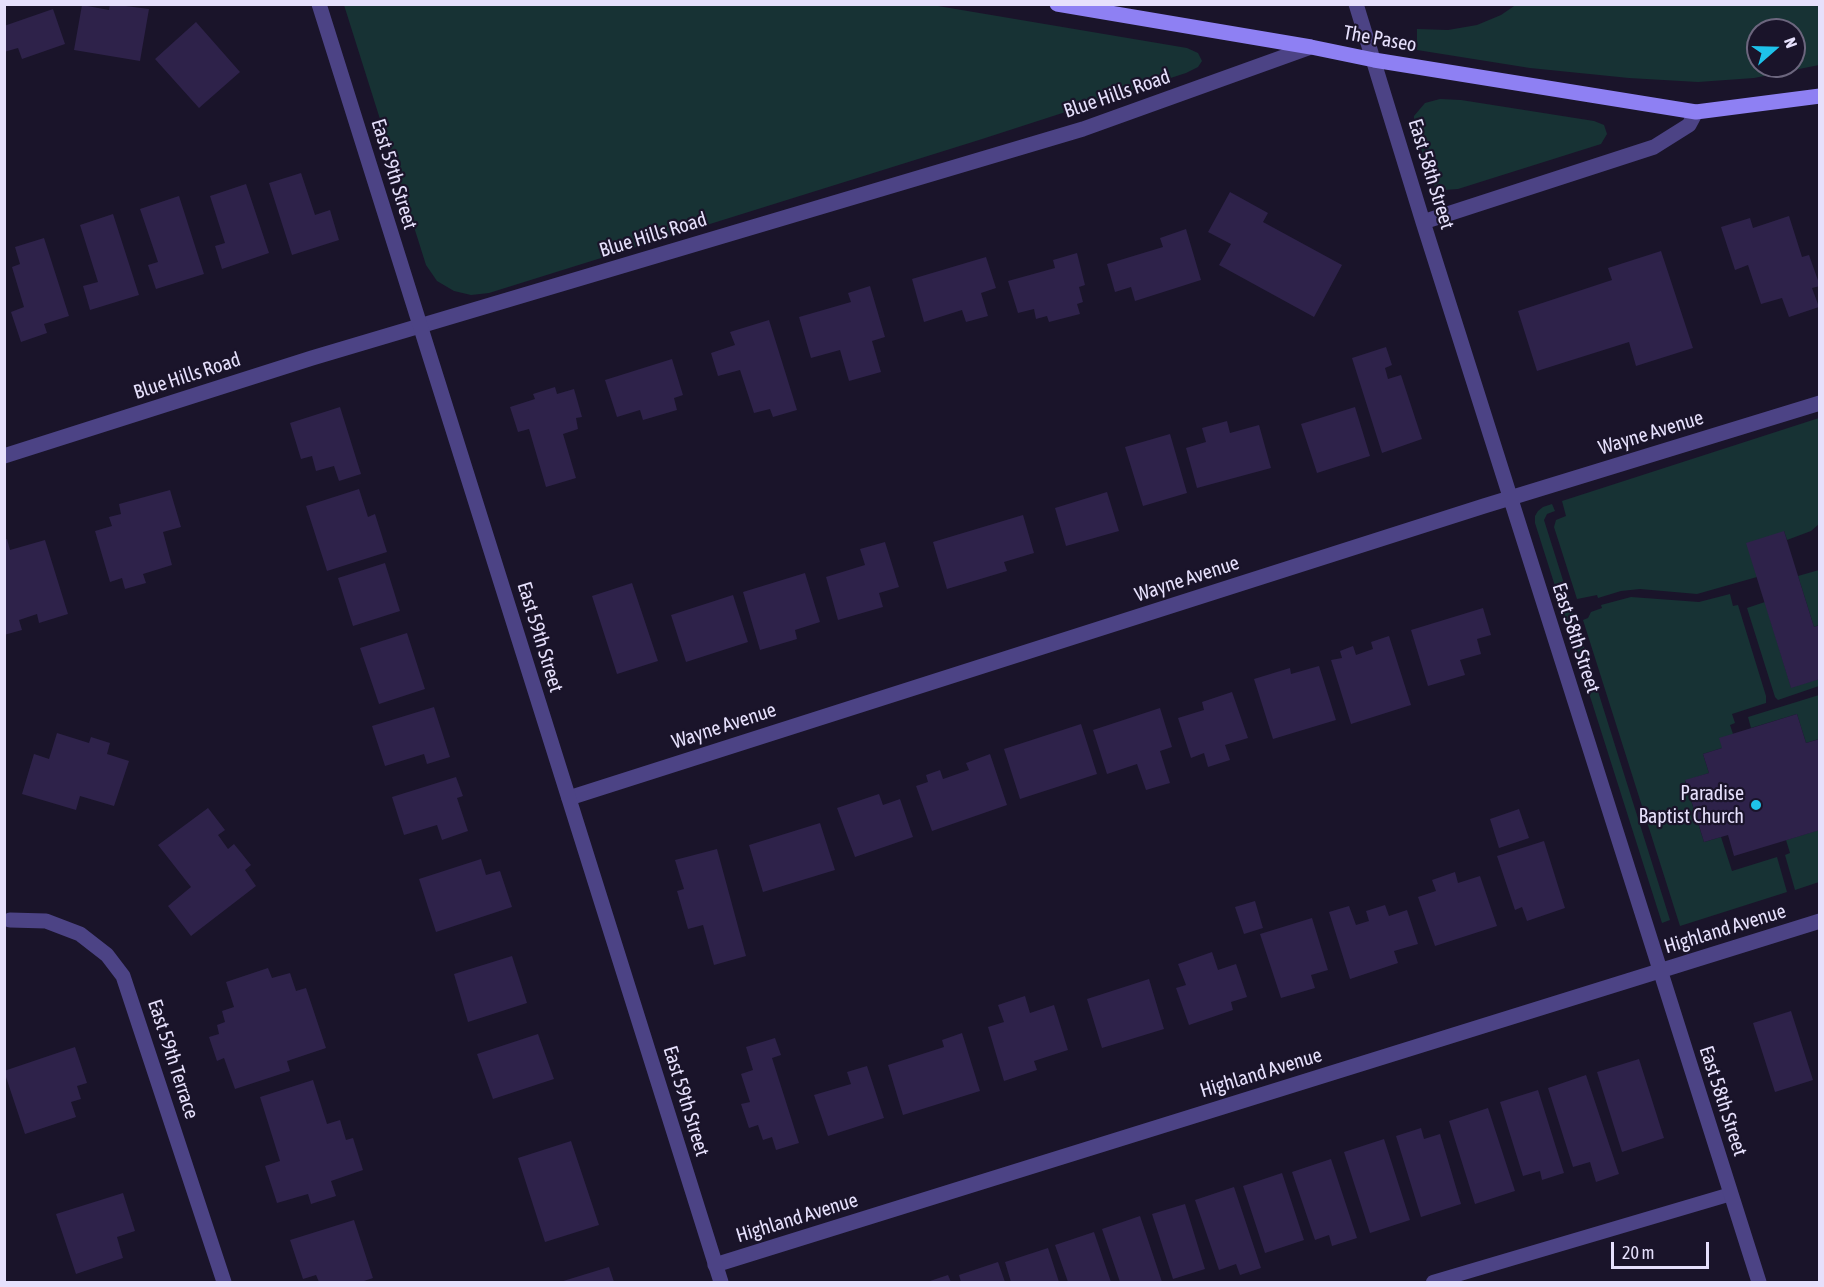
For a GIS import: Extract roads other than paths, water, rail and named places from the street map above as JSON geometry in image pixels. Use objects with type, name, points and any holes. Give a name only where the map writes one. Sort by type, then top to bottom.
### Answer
[{"type":"main road","name":"The Paseo","points":[[1057,4],[1311,47],[1374,60],[1696,112],[1820,96]]},
{"type":"street","name":"East 59th Street","points":[[319,4],[721,1282]]},
{"type":"street","name":"East 58th Street","points":[[1356,4],[1659,971],[1759,1282]]},
{"type":"street","name":"Blue Hills Road","points":[[4,456],[312,358],[1083,129],[1311,47]]},
{"type":"street","points":[[1423,222],[1654,147],[1689,125],[1696,112]]},
{"type":"street","name":"Wayne Avenue","points":[[569,798],[1510,498],[1820,403]]},
{"type":"street","name":"East 59th Terrace","points":[[10,920],[46,921],[80,934],[107,955],[123,976],[224,1282]]},
{"type":"street","name":"Highland Avenue","points":[[716,1265],[1820,921]]},
{"type":"lane","points":[[1433,1282],[1731,1194]]},
{"type":"place","name":"Paradise Baptist Church","points":[[1756,805]]}]
